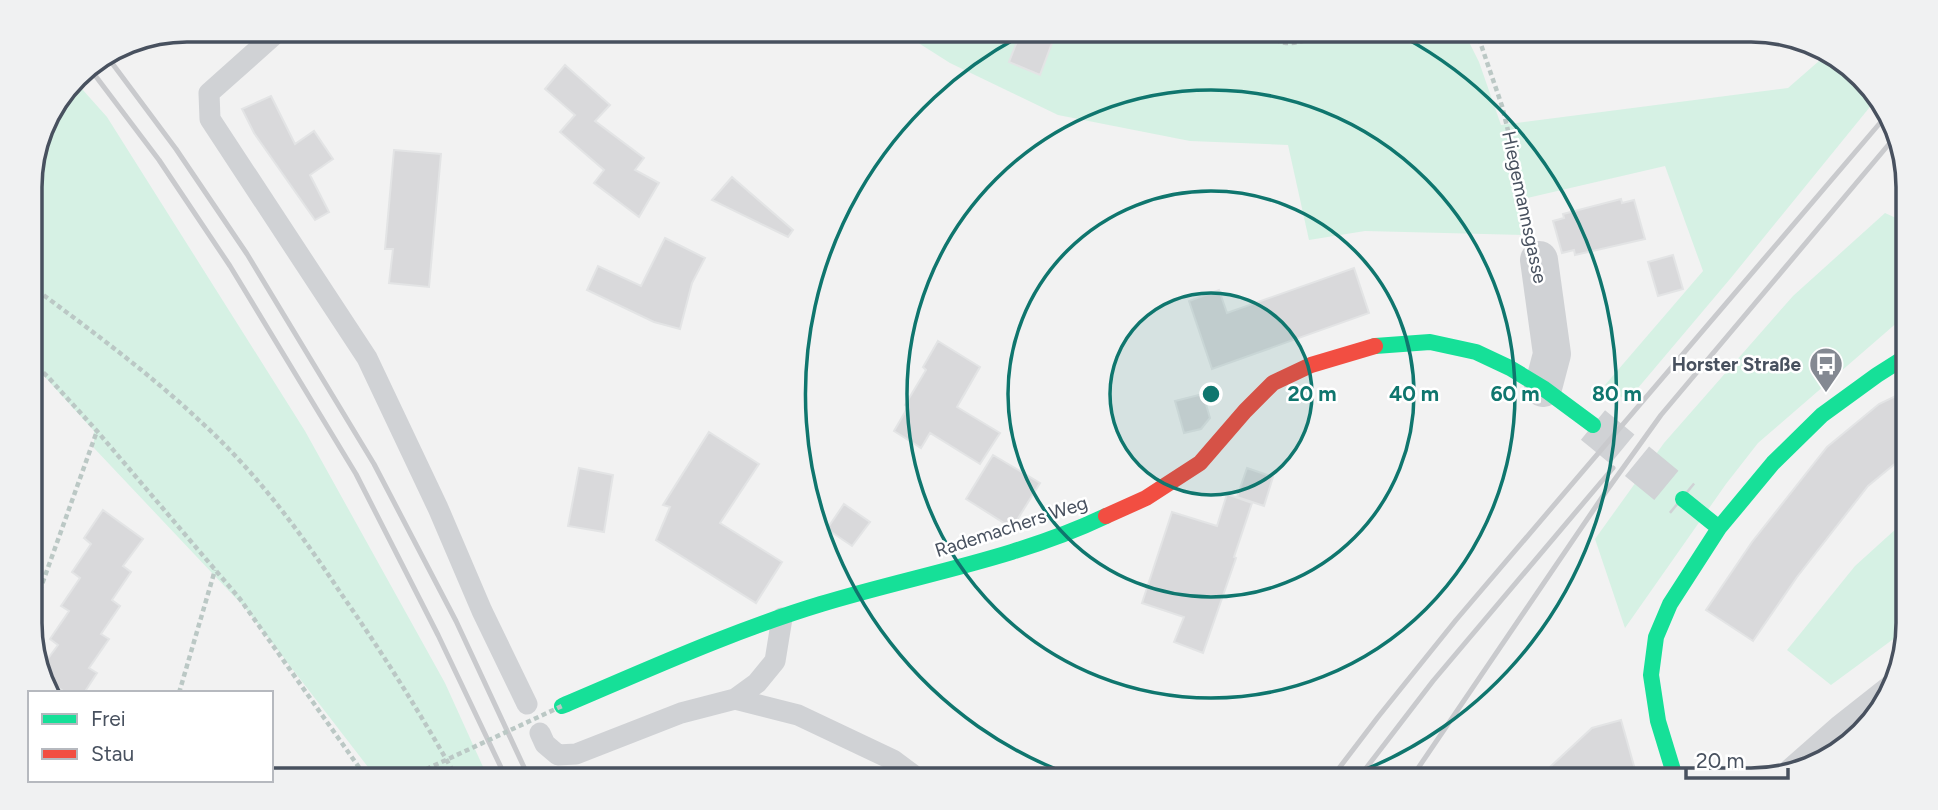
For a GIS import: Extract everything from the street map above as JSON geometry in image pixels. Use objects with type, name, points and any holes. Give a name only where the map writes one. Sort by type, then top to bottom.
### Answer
[{"type":"street","name":"Hiegemannsgasse","points":[[1539,260],[1552,354],[1543,388]]},
{"type":"street","name":"Rademachers Weg","points":[[562,706],[719,640],[820,604],[990,559],[1086,526],[1146,498],[1199,463],[1273,383],[1311,365],[1380,345],[1430,342],[1476,352],[1543,388],[1593,425]]},
{"type":"street","points":[[1672,768],[1658,720],[1651,675],[1656,637],[1670,604],[1719,528],[1773,463],[1822,415],[1896,363]]},
{"type":"street","points":[[1683,499],[1719,528]]},
{"type":"lane","points":[[266,42],[209,93],[210,119],[367,358],[527,704]]},
{"type":"lane","points":[[540,733],[545,744],[558,755],[576,754],[681,713],[735,699],[757,684],[775,661],[782,618]]},
{"type":"lane","points":[[1803,758],[1875,697]]},
{"type":"lane","points":[[735,699],[798,716],[893,760],[904,768]]},
{"type":"path","name":"Hiegemannsgasse","points":[[1480,42],[1502,106],[1539,260]]},
{"type":"path","points":[[42,294],[110,345],[202,422],[279,506],[324,567],[416,706],[451,768]]},
{"type":"path","points":[[42,372],[97,431],[240,599],[360,768]]},
{"type":"path","points":[[42,584],[97,431]]},
{"type":"path","points":[[180,691],[215,569]]},
{"type":"path","points":[[429,768],[562,706]]},
{"type":"green space","points":[[917,42],[1469,42],[1479,62],[1501,125],[1788,88],[1820,60],[1839,72],[1871,106],[1627,401],[1605,385],[1703,271],[1665,166],[1519,200],[1524,235],[1365,231],[1309,240],[1288,145],[1190,141],[1058,115],[950,63]]},
{"type":"green space","points":[[82,89],[107,117],[305,431],[445,683],[484,768],[369,768],[246,609],[94,448],[94,431],[42,375],[43,168],[57,123]]},
{"type":"green space","points":[[1885,213],[1896,218],[1896,324],[1758,443],[1625,628],[1595,539],[1664,443],[1793,296]]},
{"type":"green space","points":[[1896,529],[1895,638],[1831,685],[1787,650],[1855,566]]},
{"type":"building","points":[[1017,42],[1052,43],[1040,75],[1009,62]]},
{"type":"building","points":[[565,65],[610,105],[595,121],[644,158],[635,170],[659,183],[639,217],[594,183],[604,170],[560,132],[575,115],[545,89]]},
{"type":"building","points":[[271,96],[295,144],[314,131],[333,159],[310,175],[329,212],[315,220],[254,133],[242,109]]},
{"type":"building","points":[[394,150],[441,154],[429,287],[389,283],[393,249],[385,249]]},
{"type":"building","points":[[732,177],[793,230],[788,237],[712,200]]},
{"type":"building","points":[[1621,199],[1622,203],[1634,200],[1645,239],[1575,255],[1574,250],[1562,253],[1553,221],[1564,218],[1563,214]]},
{"type":"building","points":[[665,238],[705,258],[692,283],[680,329],[654,322],[587,290],[598,266],[641,286]]},
{"type":"building","points":[[1673,255],[1683,289],[1658,296],[1648,262]]},
{"type":"building","points":[[1354,268],[1369,313],[1212,369],[1189,301],[1219,290],[1227,313]]},
{"type":"building","points":[[938,341],[980,367],[957,407],[1000,433],[980,464],[930,433],[921,448],[894,431]]},
{"type":"building","points":[[1203,394],[1210,418],[1201,429],[1184,433],[1175,401]]},
{"type":"building","points":[[1896,396],[1896,463],[1868,486],[1797,577],[1753,641],[1706,610],[1752,542],[1827,447],[1879,404]]},
{"type":"building","points":[[709,432],[759,464],[720,523],[782,562],[756,603],[656,540],[670,507],[663,505]]},
{"type":"building","points":[[993,455],[1040,483],[1012,528],[966,499]]},
{"type":"building","points":[[579,468],[613,475],[604,532],[568,526]]},
{"type":"building","points":[[1247,468],[1273,477],[1264,506],[1237,497]]},
{"type":"building","points":[[1227,494],[1252,503],[1203,653],[1174,642],[1184,617],[1142,603],[1172,512],[1217,526]]},
{"type":"building","points":[[844,504],[870,522],[852,546],[827,529]]},
{"type":"building","points":[[103,510],[143,539],[123,566],[131,572],[112,600],[120,606],[101,634],[109,639],[89,668],[97,673],[85,691],[63,691],[57,687],[47,659],[58,645],[50,639],[69,611],[61,606],[80,578],[72,572],[91,544],[84,538]]},
{"type":"building","points":[[1621,720],[1635,768],[1549,768],[1592,728]]},
{"type":"tunnel","points":[[1593,425],[1683,499]]},
{"type":"railway","points":[[112,63],[176,149],[247,254],[374,464],[456,621],[524,768]]},
{"type":"railway","points":[[95,75],[159,160],[230,266],[356,474],[438,635],[501,768]]},
{"type":"railway","points":[[1339,768],[1456,620],[1881,122]]},
{"type":"railway","points":[[1418,768],[1661,415],[1889,144]]},
{"type":"railway","points":[[1366,768],[1433,681],[1613,468]]},
{"type":"traffic: fast","points":[[1375,346],[1430,342],[1476,352],[1543,388],[1593,425]]},
{"type":"traffic: fast","points":[[1672,768],[1658,721],[1651,675],[1656,637],[1670,604],[1719,528],[1773,463],[1822,415],[1896,363]]},
{"type":"traffic: fast","points":[[1683,499],[1719,528]]},
{"type":"traffic: fast","points":[[562,706],[755,626],[821,604],[1037,544],[1106,516]]},
{"type":"traffic: jam","points":[[1106,516],[1146,498],[1200,463],[1273,383],[1311,365],[1375,346]]},
{"type":"place","name":"Horster Straße","points":[[1826,394]]}]
